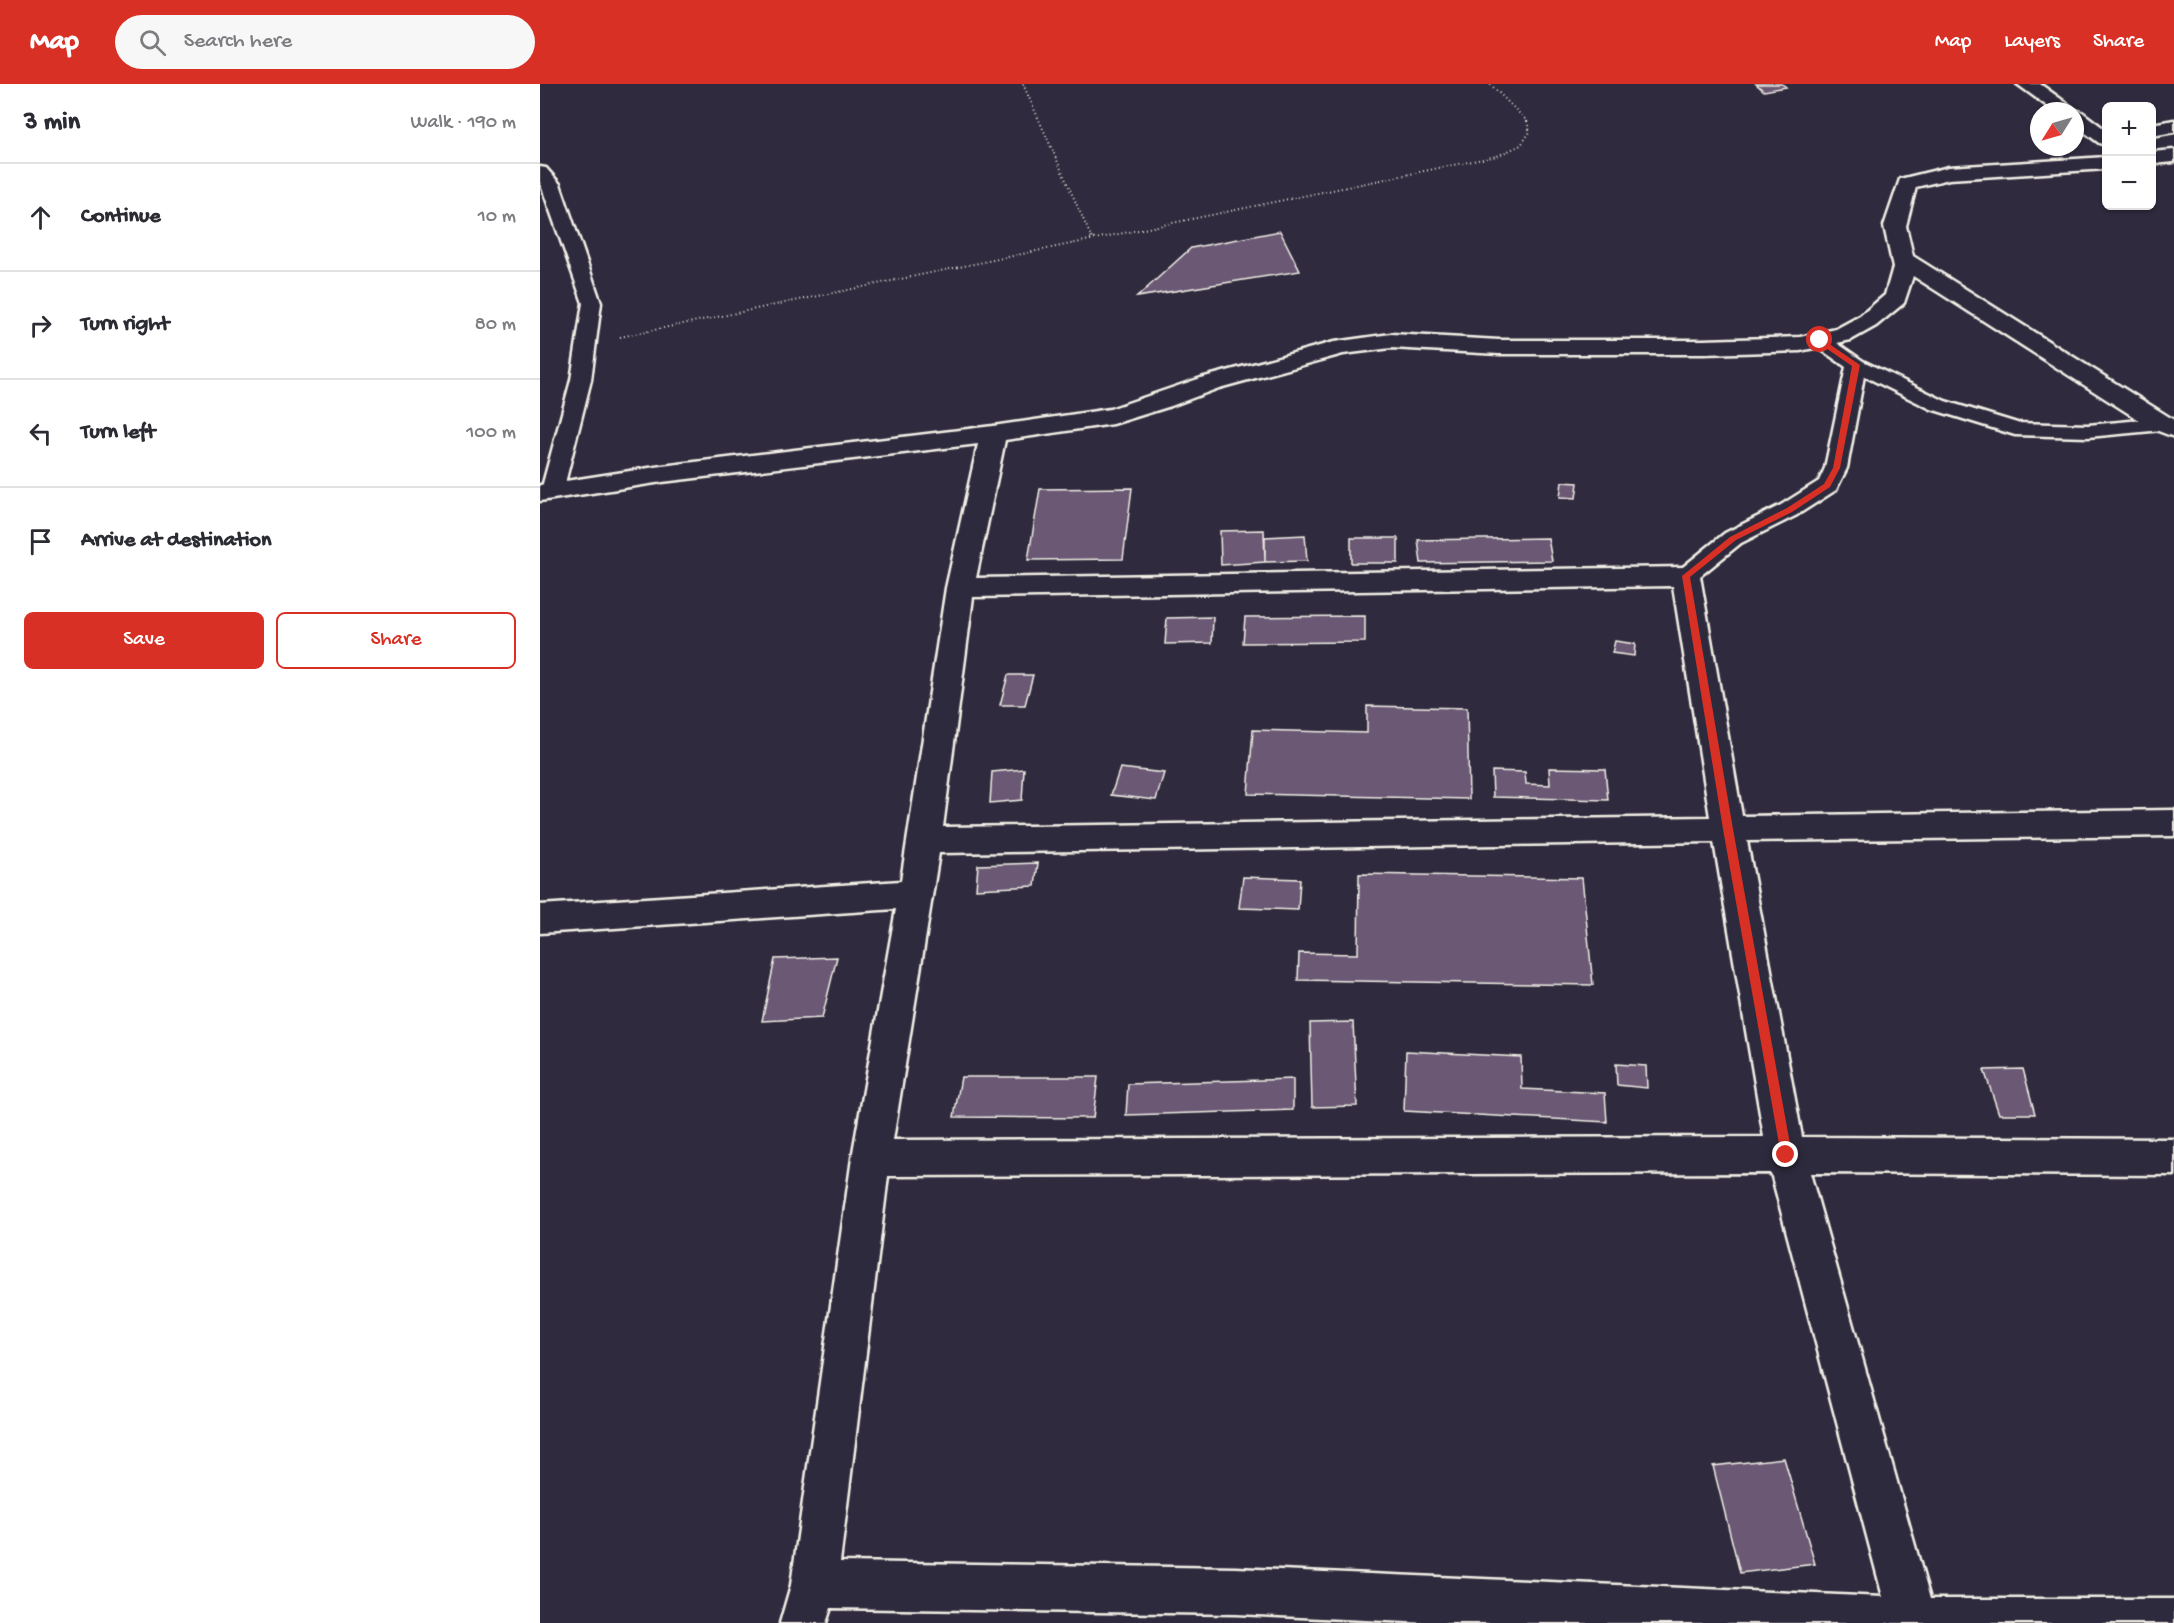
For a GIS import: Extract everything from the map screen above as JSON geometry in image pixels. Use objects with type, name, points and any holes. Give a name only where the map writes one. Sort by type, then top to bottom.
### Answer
[{"type":"street","points":[[2027,84],[2054,102]]},
{"type":"street","points":[[2084,122],[2102,134]]},
{"type":"street","points":[[2156,129],[2174,126]]},
{"type":"street","points":[[2156,158],[2174,156]]},
{"type":"street","points":[[546,492],[662,474],[993,434],[1113,416],[1232,377],[1342,347],[1381,343],[1499,347],[1692,347],[1800,344],[1820,340],[1843,335],[1868,321],[1896,298],[1904,267],[1895,226],[1907,183],[1949,173],[2102,163]]},
{"type":"street","points":[[1903,260],[2170,425]]},
{"type":"street","points":[[993,434],[960,588],[925,840],[872,1158],[808,1604],[1236,1591],[1913,1623],[2174,1622]]},
{"type":"street","points":[[960,588],[1686,576],[1786,1155],[1913,1623]]},
{"type":"street","points":[[925,840],[2174,823]]},
{"type":"street","points":[[540,919],[915,894]]},
{"type":"street","points":[[872,1158],[2174,1156]]},
{"type":"lane","points":[[540,172],[551,184],[592,303],[581,380],[546,492]]},
{"type":"lane","points":[[1820,340],[1856,365],[1938,405],[2016,429],[2088,432],[2170,425]]},
{"type":"lane","points":[[1686,576],[1733,538],[1789,510],[1828,485],[1836,468],[1856,365]]},
{"type":"path","points":[[1023,84],[1093,241]]},
{"type":"path","points":[[587,342],[651,332],[1497,156],[1521,145],[1530,132],[1527,121],[1490,84]]},
{"type":"building","points":[[1756,84],[1782,84],[1786,87],[1764,91]]},
{"type":"building","points":[[1280,231],[1300,271],[1137,297],[1191,248]]},
{"type":"building","points":[[1562,482],[1578,483],[1576,498],[1560,497]]},
{"type":"building","points":[[1132,488],[1123,559],[1028,560],[1040,489]]},
{"type":"building","points":[[1264,530],[1265,562],[1221,565],[1220,531]]},
{"type":"building","points":[[1305,535],[1307,561],[1265,562],[1265,537]]},
{"type":"building","points":[[1351,538],[1398,538],[1398,563],[1351,563]]},
{"type":"building","points":[[1548,538],[1552,561],[1421,563],[1418,540]]},
{"type":"building","points":[[1365,616],[1365,642],[1243,643],[1245,617]]},
{"type":"building","points":[[1213,617],[1212,643],[1165,644],[1167,618]]},
{"type":"building","points":[[1615,641],[1635,644],[1634,656],[1612,653]]},
{"type":"building","points":[[1008,675],[1033,675],[1025,705],[1000,705]]},
{"type":"building","points":[[1367,706],[1467,708],[1469,799],[1248,794],[1253,730],[1367,733]]},
{"type":"building","points":[[1120,768],[1164,773],[1156,800],[1111,795]]},
{"type":"building","points":[[1549,768],[1605,769],[1608,800],[1493,797],[1492,771],[1525,772],[1526,784],[1550,785]]},
{"type":"building","points":[[1024,769],[1022,800],[990,803],[992,772]]},
{"type":"building","points":[[1038,863],[1035,886],[976,889],[978,865]]},
{"type":"building","points":[[1359,874],[1582,878],[1593,985],[1298,980],[1299,953],[1358,954]]},
{"type":"building","points":[[1243,877],[1300,879],[1298,910],[1239,908]]},
{"type":"building","points":[[837,957],[822,1018],[762,1021],[775,959]]},
{"type":"building","points":[[1353,1022],[1357,1106],[1312,1107],[1310,1023]]},
{"type":"building","points":[[1406,1051],[1521,1057],[1522,1089],[1605,1093],[1607,1122],[1404,1111]]},
{"type":"building","points":[[1616,1064],[1646,1066],[1647,1088],[1617,1085]]},
{"type":"building","points":[[2023,1069],[2035,1114],[1999,1114],[1984,1070]]},
{"type":"building","points":[[961,1077],[1098,1077],[1093,1118],[954,1117]]},
{"type":"building","points":[[1293,1079],[1293,1110],[1126,1115],[1128,1084]]},
{"type":"building","points":[[1784,1458],[1815,1564],[1740,1573],[1713,1466]]},
{"type":"route","points":[[1786,1155],[1686,576],[1733,538],[1789,510],[1828,485],[1836,468],[1856,365],[1820,340]]}]
